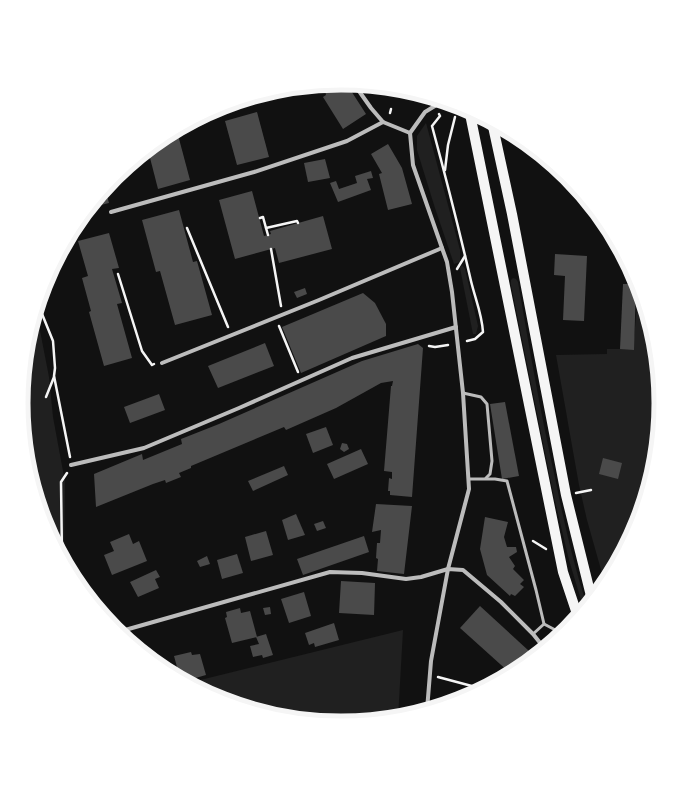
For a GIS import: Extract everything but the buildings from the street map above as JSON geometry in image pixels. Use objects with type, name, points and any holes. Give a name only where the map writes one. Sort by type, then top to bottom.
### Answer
[{"type":"main road","points":[[471,118],[485,196],[563,572],[576,611]]},
{"type":"main road","points":[[494,130],[512,214],[566,496],[590,593]]},
{"type":"street","points":[[358,90],[383,122],[410,133]]},
{"type":"street","points":[[427,705],[431,661],[448,569],[469,489],[463,393],[452,292],[447,262],[413,165],[410,133],[425,112],[437,104]]},
{"type":"street","points":[[111,212],[254,172],[346,141],[383,122]]},
{"type":"street","points":[[162,363],[275,318],[442,248]]},
{"type":"street","points":[[71,466],[144,448],[352,358],[456,327]]},
{"type":"street","points":[[125,630],[330,572],[362,573],[406,579],[422,577],[448,569],[463,570],[501,602],[541,644]]},
{"type":"lane","points":[[463,393],[481,397],[488,404],[492,461],[490,474],[486,478]]},
{"type":"lane","points":[[469,479],[486,478],[507,482],[544,624],[557,631]]},
{"type":"lane","points":[[533,634],[544,624]]},
{"type":"path","points":[[390,113],[391,109]]},
{"type":"path","points":[[438,111],[440,116],[432,126],[472,288],[482,322],[483,332],[475,339],[470,340]]},
{"type":"path","points":[[444,172],[448,145],[455,118]]},
{"type":"path","points":[[260,218],[264,217],[268,235]]},
{"type":"path","points":[[266,228],[297,221],[298,223]]},
{"type":"path","points":[[187,228],[232,335]]},
{"type":"path","points":[[271,249],[283,314]]},
{"type":"path","points":[[458,269],[465,256]]},
{"type":"path","points":[[118,274],[142,351],[152,364],[162,363]]},
{"type":"path","points":[[42,313],[53,341],[55,368],[54,376],[46,397]]},
{"type":"path","points":[[275,318],[302,380]]},
{"type":"path","points":[[429,346],[435,347],[453,345]]},
{"type":"path","points":[[54,376],[71,466],[61,482],[62,545]]},
{"type":"path","points":[[538,545],[545,548]]},
{"type":"path","points":[[430,675],[474,687]]},
{"type":"shaded area","points":[[426,123],[460,250],[460,262],[454,264],[417,150],[417,136]]},
{"type":"shaded area","points":[[462,265],[465,269],[478,326],[476,334],[473,334],[460,268]]},
{"type":"shaded area","points":[[513,278],[518,282],[539,402],[561,507],[585,600],[582,604],[569,560],[554,497],[511,280]]},
{"type":"shaded area","points":[[637,301],[649,342],[652,362],[655,403],[652,444],[644,484],[631,523],[623,542],[603,576],[579,485],[556,355],[607,354],[607,349],[633,349]]},
{"type":"shaded area","points":[[39,324],[49,377],[53,417],[65,482],[64,549],[45,504],[34,464],[31,444],[28,403],[29,382],[34,342]]},
{"type":"shaded area","points":[[403,630],[398,711],[362,716],[321,716],[301,714],[260,706],[241,700],[222,693],[197,681]]}]
